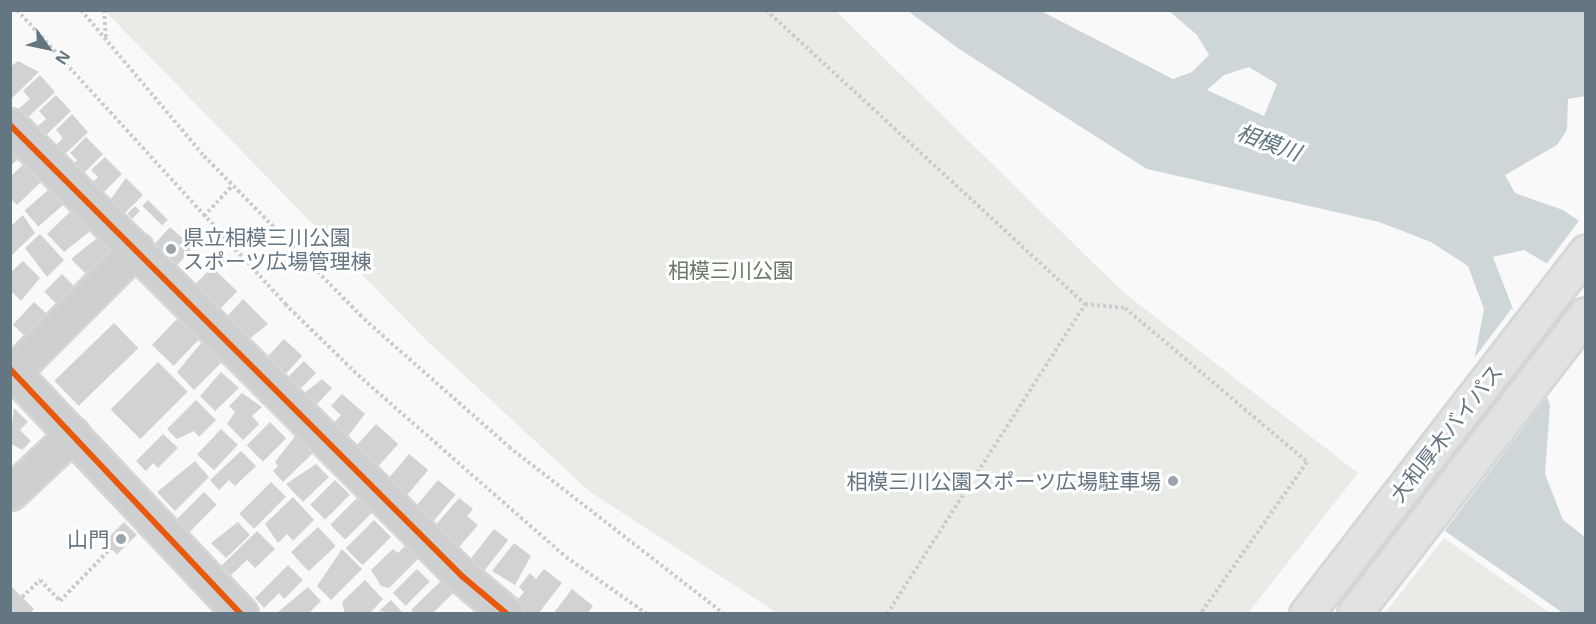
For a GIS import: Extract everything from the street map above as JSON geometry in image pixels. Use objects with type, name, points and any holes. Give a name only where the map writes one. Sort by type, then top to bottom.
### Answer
[{"type":"highway","name":"大和厚木バイパス","points":[[1305,614],[1586,252]]},
{"type":"highway","name":"大和厚木バイパス","points":[[1354,614],[1586,314]]},
{"type":"street","points":[[10,124],[463,577],[507,614]]},
{"type":"street","points":[[136,249],[12,371],[73,434],[224,607]]},
{"type":"street","points":[[10,493],[73,434]]},
{"type":"path","points":[[17,10],[285,304],[376,391],[566,557],[646,614]]},
{"type":"path","points":[[81,10],[233,185],[422,372],[572,498],[724,614]]},
{"type":"path","points":[[104,10],[106,41]]},
{"type":"path","points":[[766,10],[1085,304],[1125,308],[1307,462],[1200,614]]},
{"type":"path","points":[[204,216],[233,185]]},
{"type":"path","points":[[887,614],[1085,304]]},
{"type":"path","points":[[22,597],[40,580],[60,601],[111,548]]},
{"type":"green space","name":"相模三川公園","points":[[105,11],[836,11],[1123,292],[1358,473],[1248,613],[777,613],[590,492],[425,339]]},
{"type":"green space","points":[[1444,538],[1550,613],[1385,613]]},
{"type":"water","name":"相模川","points":[[908,11],[1041,11],[1173,79],[1192,72],[1209,55],[1197,35],[1169,11],[1585,11],[1585,96],[1568,99],[1567,130],[1557,145],[1505,175],[1515,193],[1563,210],[1585,225],[1576,281],[1524,250],[1493,257],[1550,405],[1545,474],[1563,520],[1585,537],[1585,613],[1563,613],[1442,529],[1484,309],[1468,266],[1431,242],[1379,222],[1147,169],[959,49]],"holes":[[[1249,67],[1277,84],[1264,116],[1207,90],[1224,75]]]},
{"type":"pier","points":[[1581,218],[1586,221],[1586,293],[1545,266]]},
{"type":"pier","points":[[1512,308],[1549,394],[1443,533],[1472,361]]},
{"type":"building","points":[[18,61],[39,72],[12,98],[10,67]]},
{"type":"building","points":[[40,75],[55,92],[25,120],[16,111],[30,99],[23,91]]},
{"type":"building","points":[[56,95],[71,111],[42,139],[33,130],[46,119],[39,111]]},
{"type":"building","points":[[72,114],[88,132],[59,160],[50,151],[63,138],[56,130]]},
{"type":"building","points":[[86,137],[103,154],[77,180],[67,170],[77,160],[70,153]]},
{"type":"building","points":[[10,146],[21,157],[10,166]]},
{"type":"building","points":[[105,157],[122,174],[96,200],[86,189],[98,177],[91,170]]},
{"type":"building","points":[[28,160],[45,178],[17,205],[10,198],[10,177]]},
{"type":"building","points":[[126,178],[143,195],[118,220],[105,207]]},
{"type":"building","points":[[54,185],[68,201],[38,226],[25,211]]},
{"type":"building","points":[[148,200],[168,220],[162,225],[142,206]]},
{"type":"building","points":[[135,206],[140,211],[132,219],[127,214]]},
{"type":"building","points":[[74,208],[94,228],[64,252],[47,234]]},
{"type":"building","points":[[23,215],[35,233],[12,255],[10,227]]},
{"type":"building","name":"県立相模三川公園 スポーツ広場管理棟","points":[[170,227],[193,248],[173,270],[150,249]]},
{"type":"building","points":[[40,234],[64,260],[47,277],[25,248]]},
{"type":"building","points":[[97,238],[112,253],[91,279],[71,259]]},
{"type":"building","points":[[23,261],[40,278],[21,301],[10,290],[10,273]]},
{"type":"building","points":[[212,267],[237,291],[214,316],[188,291]]},
{"type":"building","points":[[62,274],[80,292],[62,309],[44,292]]},
{"type":"building","points":[[243,299],[268,324],[243,344],[222,322]]},
{"type":"building","points":[[34,302],[52,319],[31,342],[13,325]]},
{"type":"building","points":[[177,319],[199,340],[174,366],[152,345]]},
{"type":"building","points":[[114,323],[138,348],[79,406],[54,381]]},
{"type":"building","points":[[284,339],[302,356],[280,379],[262,362]]},
{"type":"building","points":[[202,342],[222,362],[194,390],[177,372]]},
{"type":"building","points":[[304,361],[316,373],[294,395],[282,383]]},
{"type":"building","points":[[158,362],[188,392],[140,439],[111,409]]},
{"type":"building","points":[[221,372],[239,388],[215,411],[200,396]]},
{"type":"building","points":[[322,379],[332,388],[311,411],[298,398]]},
{"type":"building","points":[[242,393],[262,407],[252,416],[259,424],[243,440],[227,424],[235,412],[229,406]]},
{"type":"building","points":[[342,394],[365,414],[344,441],[329,428],[341,415],[331,406]]},
{"type":"building","points":[[196,400],[216,420],[199,437],[194,431],[177,439],[167,429]]},
{"type":"building","points":[[14,408],[28,422],[20,430],[31,441],[22,450],[10,443]]},
{"type":"building","points":[[270,422],[286,438],[263,462],[247,445]]},
{"type":"building","points":[[376,424],[398,444],[377,468],[355,448]]},
{"type":"building","points":[[221,429],[238,445],[214,470],[197,455]]},
{"type":"building","points":[[163,434],[178,448],[158,468],[153,463],[146,471],[136,461]]},
{"type":"building","points":[[296,435],[313,453],[283,482],[273,471],[278,466],[275,462]]},
{"type":"building","points":[[241,451],[256,466],[235,486],[229,480],[219,490],[210,480]]},
{"type":"building","points":[[409,454],[428,470],[403,500],[384,484]]},
{"type":"building","points":[[195,461],[209,477],[175,511],[157,492]]},
{"type":"building","points":[[316,464],[329,477],[303,502],[286,484]]},
{"type":"building","points":[[335,480],[350,495],[325,520],[310,505]]},
{"type":"building","points":[[438,480],[456,495],[431,524],[414,509]]},
{"type":"building","points":[[271,482],[286,497],[254,529],[239,514]]},
{"type":"building","points":[[204,492],[217,505],[188,533],[176,520]]},
{"type":"building","points":[[360,495],[375,510],[345,540],[330,525]]},
{"type":"building","points":[[293,497],[314,520],[293,541],[287,534],[278,543],[265,524]]},
{"type":"building","points":[[459,498],[473,509],[467,516],[478,525],[455,552],[433,528]]},
{"type":"building","points":[[374,520],[391,537],[363,565],[346,548]]},
{"type":"building","name":"山門","points":[[124,522],[137,535],[117,555],[104,542]]},
{"type":"building","points":[[238,522],[250,535],[226,558],[211,543]]},
{"type":"building","points":[[318,527],[336,546],[309,571],[291,552]]},
{"type":"building","points":[[494,529],[508,540],[482,573],[468,562]]},
{"type":"building","points":[[257,531],[275,549],[255,568],[247,560],[229,577],[220,567]]},
{"type":"building","points":[[514,543],[531,556],[515,585],[492,571]]},
{"type":"building","points":[[407,544],[420,557],[389,588],[381,586],[371,570],[393,549],[398,553]]},
{"type":"building","points":[[342,549],[362,569],[331,600],[317,586]]},
{"type":"building","points":[[288,565],[303,580],[284,599],[279,593],[264,608],[255,598]]},
{"type":"building","points":[[417,569],[430,582],[406,606],[393,593]]},
{"type":"building","points":[[544,569],[562,583],[538,614],[526,614],[514,604],[524,592],[519,587],[530,573],[536,579]]},
{"type":"building","points":[[443,579],[455,591],[432,614],[414,614],[411,610]]},
{"type":"building","points":[[365,580],[383,599],[369,614],[345,614],[342,602]]},
{"type":"building","points":[[10,585],[34,609],[29,614],[10,614]]},
{"type":"building","points":[[308,587],[321,601],[308,614],[278,612]]},
{"type":"building","points":[[572,589],[593,606],[587,614],[553,614]]},
{"type":"building","points":[[391,600],[404,614],[379,611]]},
{"type":"cycle path","points":[[10,125],[463,577],[507,614]]},
{"type":"cycle path","points":[[10,369],[241,614]]},
{"type":"place","name":"県立相模三川公園 スポーツ広場管理棟","points":[[171,249]]},
{"type":"place","name":"相模三川公園スポーツ広場駐車場","points":[[1173,481]]},
{"type":"place","name":"山門","points":[[121,539]]}]
